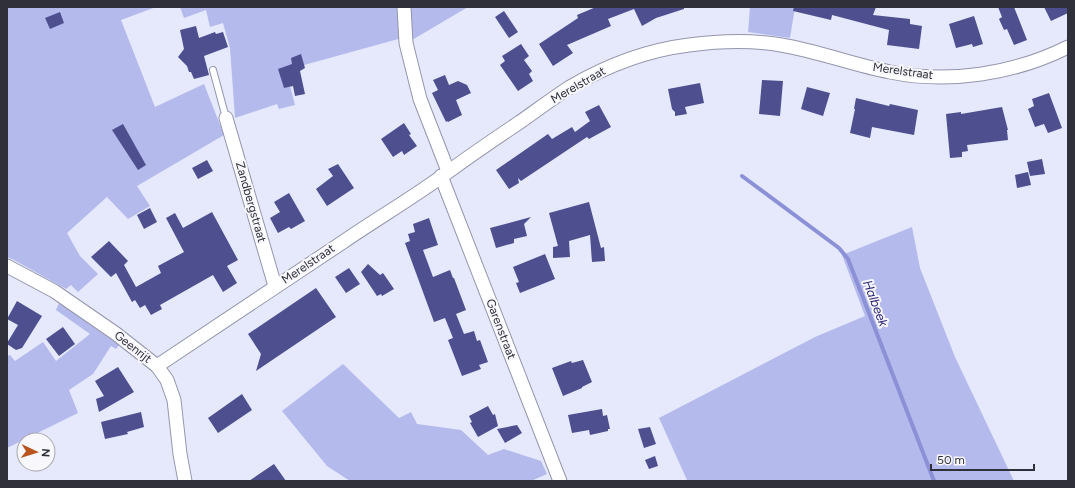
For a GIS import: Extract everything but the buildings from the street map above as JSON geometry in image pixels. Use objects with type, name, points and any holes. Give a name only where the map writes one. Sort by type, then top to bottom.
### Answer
[{"type":"street","name":"Garenstraat","points":[[404,7],[406,43],[420,99],[445,173],[560,481]]},
{"type":"street","name":"Merelstraat","points":[[157,366],[569,88],[592,75],[641,55],[689,45],[713,43],[761,43],[781,45],[890,72],[921,76],[951,76],[977,74],[1006,69],[1050,56],[1068,47]]},
{"type":"street","name":"Zandbergstraat","points":[[226,118],[276,286]]},
{"type":"street","name":"Geenrijt","points":[[7,266],[54,291],[115,333],[157,366],[167,380],[174,400],[180,454],[185,481]]},
{"type":"lane","points":[[213,70],[226,118]]},
{"type":"shaded area","points":[[7,7],[156,7],[121,20],[155,107],[204,84],[224,135],[137,186],[150,206],[128,219],[107,197],[67,233],[80,256],[98,274],[78,292],[71,285],[66,289],[7,257]]},
{"type":"shaded area","points":[[180,7],[398,7],[402,38],[286,70],[295,105],[279,109],[277,104],[235,118],[230,48],[223,23],[210,27],[206,10],[184,18]]},
{"type":"shaded area","points":[[407,7],[468,7],[412,40]]},
{"type":"shaded area","points":[[750,7],[795,7],[790,38],[748,32]]},
{"type":"shaded area","points":[[912,227],[920,268],[955,357],[1014,481],[686,481],[687,480],[659,418],[815,337],[865,316],[842,255]]},
{"type":"shaded area","points":[[59,303],[119,345],[116,349],[111,346],[93,374],[69,390],[78,413],[39,432],[16,432],[16,444],[7,448],[7,356],[10,355],[15,361],[43,342],[56,361],[90,334],[56,310]]},
{"type":"shaded area","points":[[343,364],[399,418],[411,412],[417,424],[461,430],[488,455],[504,449],[541,461],[547,474],[531,481],[350,481],[327,466],[282,411]]},
{"type":"waterway","name":"Halbeek","points":[[742,176],[839,248],[848,259],[934,481]]}]
